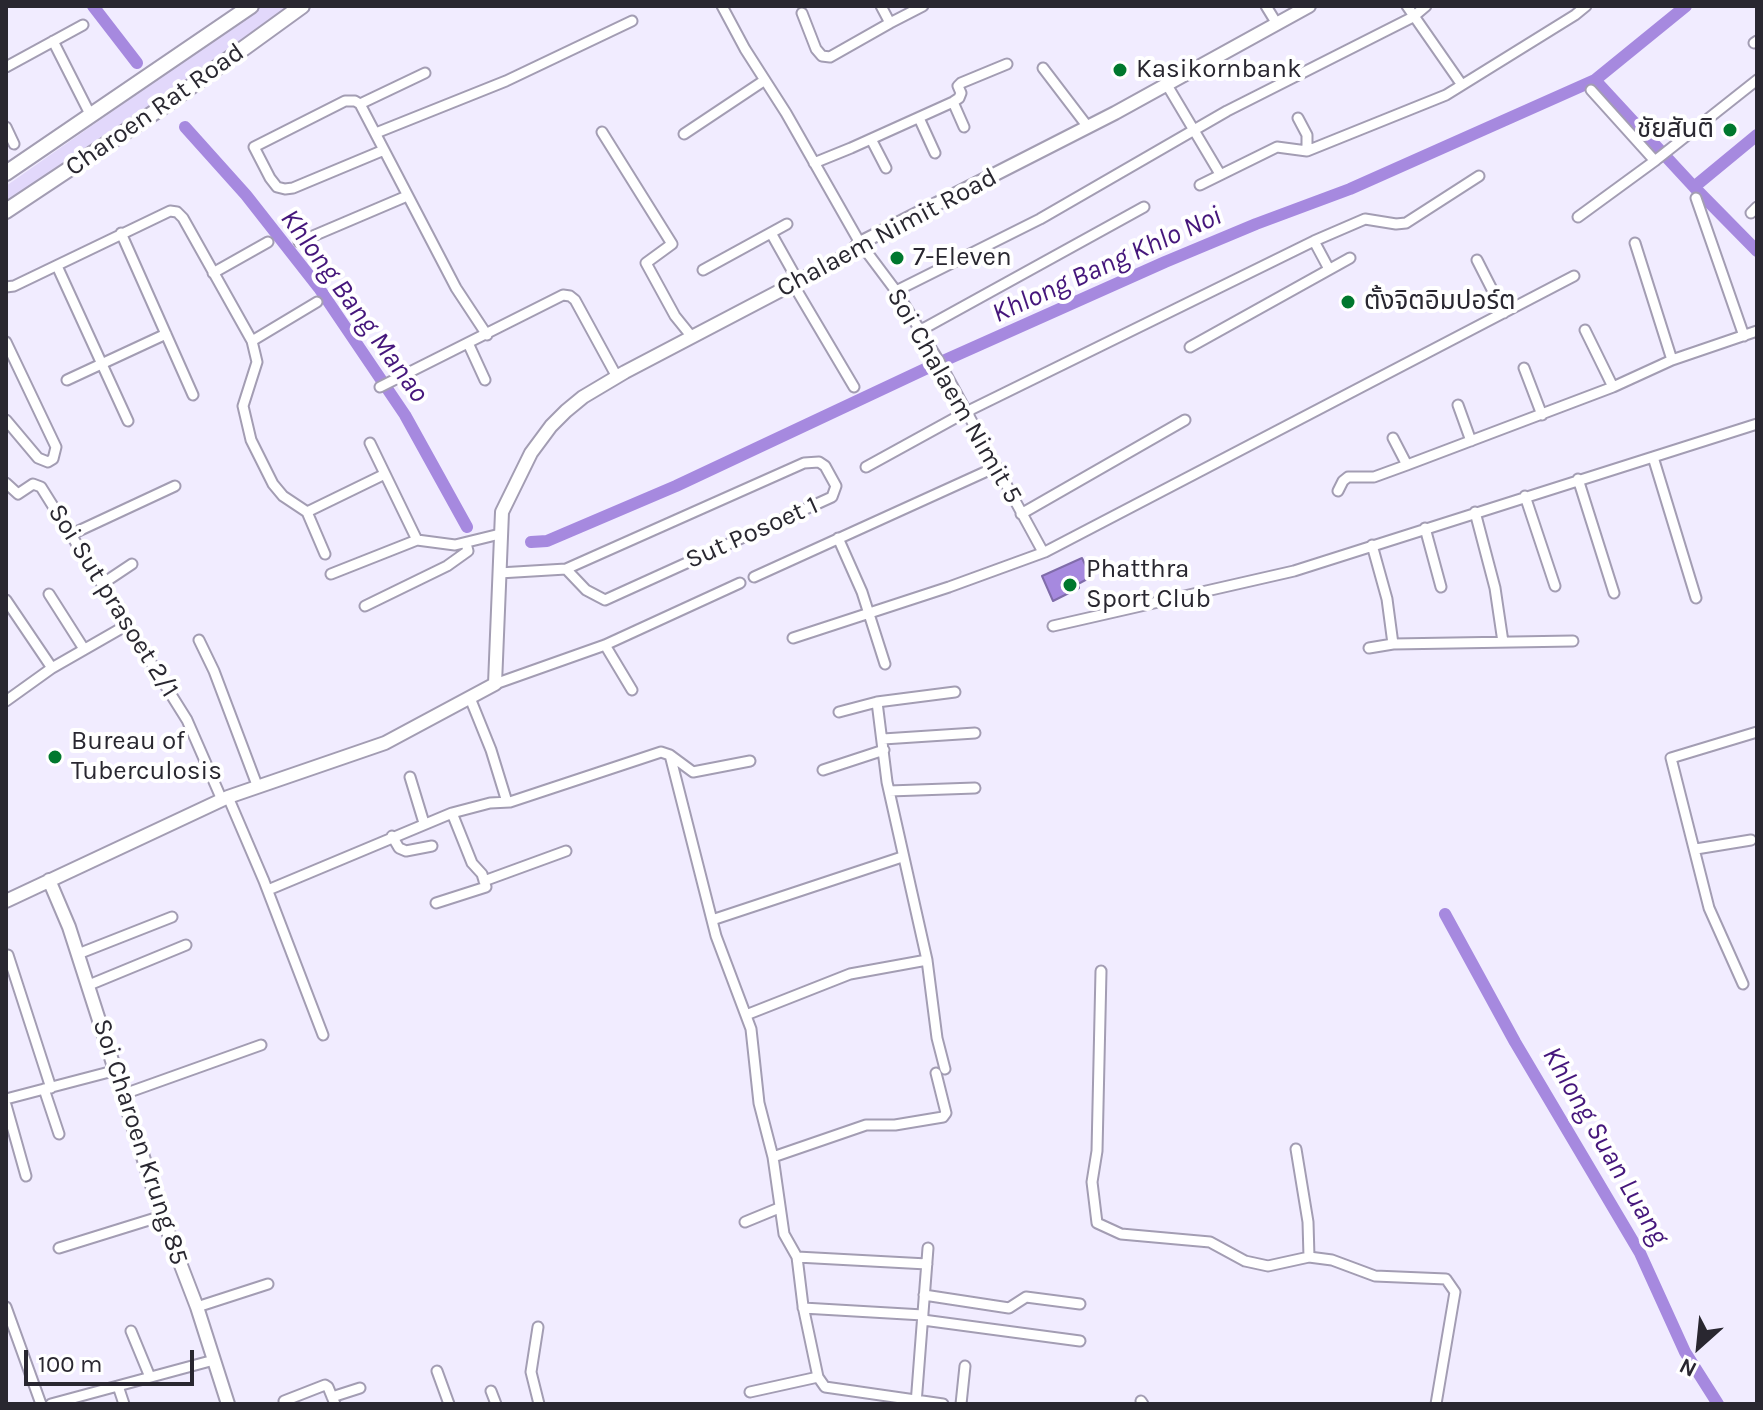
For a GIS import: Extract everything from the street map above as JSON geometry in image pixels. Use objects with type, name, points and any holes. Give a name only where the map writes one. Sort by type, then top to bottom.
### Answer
[{"type":"main road","name":"Charoen Rat Road","points":[[6,173],[251,6]]},
{"type":"main road","name":"Charoen Rat Road","points":[[6,211],[164,106],[302,6]]},
{"type":"street","name":"Soi Chalaem Nimit 5","points":[[722,6],[860,243],[921,330],[1043,552]]},
{"type":"street","points":[[881,6],[890,23]]},
{"type":"street","points":[[802,13],[816,49],[822,56],[830,57],[923,6]]},
{"type":"street","points":[[1266,6],[1277,24]]},
{"type":"street","name":"Chalaem Nimit Road","points":[[500,534],[504,504],[531,453],[551,426],[583,397],[850,254],[860,243],[1088,127],[1309,6]]},
{"type":"street","points":[[1407,6],[1462,85]]},
{"type":"street","points":[[896,291],[1040,219],[1193,131],[1413,17],[1426,6]]},
{"type":"street","points":[[1200,185],[1277,147],[1307,151],[1446,95],[1586,6]]},
{"type":"street","points":[[376,133],[506,81],[632,21]]},
{"type":"street","points":[[6,67],[83,25]]},
{"type":"street","points":[[53,41],[91,116]]},
{"type":"street","points":[[814,163],[953,102],[959,98],[961,93],[958,86],[961,83],[1007,64]]},
{"type":"street","points":[[1043,68],[1088,127]]},
{"type":"street","points":[[360,104],[425,73]]},
{"type":"street","points":[[684,134],[765,80]]},
{"type":"street","points":[[1578,217],[1656,161],[1757,80]]},
{"type":"street","points":[[1167,85],[1220,174]]},
{"type":"street","points":[[1591,90],[1656,161]]},
{"type":"street","points":[[384,150],[285,189],[277,187],[270,178],[254,147],[345,101],[360,104],[376,133],[407,196],[456,288],[487,335]]},
{"type":"street","points":[[953,102],[964,127]]},
{"type":"street","points":[[919,118],[935,153]]},
{"type":"street","points":[[1298,118],[1307,135],[1307,151]]},
{"type":"street","points":[[6,127],[14,144]]},
{"type":"street","points":[[602,132],[672,244],[646,263],[675,316],[692,337]]},
{"type":"street","points":[[871,139],[886,168]]},
{"type":"street","points":[[866,467],[966,412],[1314,241],[1365,219],[1406,223],[1479,176]]},
{"type":"street","points":[[299,242],[407,196]]},
{"type":"street","points":[[1696,198],[1744,336]]},
{"type":"street","points":[[921,330],[1144,207]]},
{"type":"street","points":[[6,287],[14,286],[170,211],[177,212],[252,341],[257,362],[243,406],[246,426],[273,484],[283,496],[307,512],[325,554]]},
{"type":"street","points":[[703,270],[787,224]]},
{"type":"street","points":[[121,233],[193,395]]},
{"type":"street","points":[[771,233],[854,387]]},
{"type":"street","points":[[1314,241],[1329,269]]},
{"type":"street","points":[[213,273],[268,242]]},
{"type":"street","points":[[1635,243],[1672,360]]},
{"type":"street","points":[[1190,347],[1350,258]]},
{"type":"street","points":[[1477,260],[1504,313]]},
{"type":"street","points":[[57,266],[128,421]]},
{"type":"street","points":[[793,638],[1043,552],[1574,276]]},
{"type":"street","points":[[380,387],[563,295],[570,296],[617,377]]},
{"type":"street","points":[[252,341],[317,302]]},
{"type":"street","points":[[1585,330],[1613,387]]},
{"type":"street","points":[[1338,491],[1348,477],[1374,477],[1542,415],[1672,360],[1757,331]]},
{"type":"street","points":[[67,380],[166,334]]},
{"type":"street","points":[[6,342],[56,447],[53,459],[48,462],[38,458],[6,420]]},
{"type":"street","points":[[468,343],[485,380]]},
{"type":"street","points":[[1524,368],[1542,415]]},
{"type":"street","points":[[1458,405],[1471,441]]},
{"type":"street","points":[[1021,514],[1185,420]]},
{"type":"street","points":[[1053,626],[1294,571],[1757,424]]},
{"type":"street","points":[[1393,438],[1407,465]]},
{"type":"street","points":[[370,443],[417,540]]},
{"type":"street","points":[[1653,457],[1696,598]]},
{"type":"street","name":"Sut Posoet 1","points":[[499,573],[566,569],[804,463],[819,462],[825,466],[836,486],[832,497],[605,600],[586,590],[566,569]]},
{"type":"street","points":[[754,577],[996,467]]},
{"type":"street","points":[[307,512],[385,474]]},
{"type":"street","points":[[1578,479],[1614,593]]},
{"type":"street","name":"Soi Sut prasoet 2/1","points":[[6,483],[18,494],[31,485],[38,485],[72,534],[187,720],[268,890],[323,1035]]},
{"type":"street","points":[[72,534],[175,486]]},
{"type":"street","points":[[1525,496],[1555,586]]},
{"type":"street","points":[[1475,512],[1495,588],[1503,642]]},
{"type":"street","points":[[1425,528],[1441,587]]},
{"type":"street","points":[[331,574],[417,540],[455,545],[500,534],[495,684]]},
{"type":"street","points":[[838,538],[869,614],[885,664]]},
{"type":"street","points":[[365,606],[447,566],[468,551],[466,543]]},
{"type":"street","points":[[1372,545],[1387,599],[1393,644]]},
{"type":"street","points":[[102,584],[132,564]]},
{"type":"street","points":[[6,901],[225,798],[385,743],[495,684],[605,645],[740,583]]},
{"type":"street","points":[[49,594],[84,649]]},
{"type":"street","points":[[6,600],[52,668]]},
{"type":"street","points":[[6,701],[52,668],[127,625]]},
{"type":"street","points":[[199,640],[214,671],[257,785]]},
{"type":"street","points":[[1369,648],[1393,644],[1573,641]]},
{"type":"street","points":[[605,645],[632,690]]},
{"type":"street","points":[[839,712],[877,702],[955,692]]},
{"type":"street","points":[[470,698],[507,802]]},
{"type":"street","points":[[773,1157],[866,1125],[895,1125],[943,1117],[946,1113],[927,960],[889,791],[877,702]]},
{"type":"street","points":[[1743,984],[1709,908],[1671,758],[1757,732]]},
{"type":"street","points":[[823,770],[884,744],[975,733]]},
{"type":"street","points":[[268,890],[452,813],[507,802],[661,752],[696,772],[750,761]]},
{"type":"street","points":[[670,755],[712,920],[751,1029],[759,1103],[773,1157],[784,1234],[797,1257],[803,1308],[818,1377],[825,1387],[916,1403],[943,1404]]},
{"type":"street","points":[[410,777],[424,823]]},
{"type":"street","points":[[889,791],[975,788]]},
{"type":"street","points":[[436,903],[486,887],[482,874],[472,863],[452,813]]},
{"type":"street","points":[[392,836],[399,848],[406,851],[432,846]]},
{"type":"street","points":[[1696,849],[1751,840]]},
{"type":"street","points":[[484,881],[566,851]]},
{"type":"street","points":[[712,920],[902,857]]},
{"type":"street","name":"Soi Charoen Krung 85","points":[[49,880],[89,985],[162,1216],[197,1307],[228,1404]]},
{"type":"street","points":[[78,954],[172,917]]},
{"type":"street","points":[[89,985],[186,945]]},
{"type":"street","points":[[8,955],[59,1134]]},
{"type":"street","points":[[746,1015],[850,974],[927,960]]},
{"type":"street","points":[[1101,971],[1097,1151],[1092,1182],[1097,1223],[1121,1234],[1210,1242],[1245,1261],[1268,1266],[1309,1257],[1332,1260],[1375,1276],[1446,1279],[1455,1292],[1436,1404]]},
{"type":"street","points":[[124,1094],[261,1045]]},
{"type":"street","points":[[26,1176],[6,1102],[117,1070]]},
{"type":"street","points":[[1296,1149],[1308,1222],[1309,1257]]},
{"type":"street","points":[[745,1222],[779,1208]]},
{"type":"street","points":[[59,1248],[162,1216]]},
{"type":"street","points":[[916,1403],[928,1248]]},
{"type":"street","points":[[797,1257],[927,1264]]},
{"type":"street","points":[[197,1307],[268,1284]]},
{"type":"street","points":[[924,1295],[1009,1308],[1026,1297],[1080,1304]]},
{"type":"street","points":[[6,1307],[41,1404]]},
{"type":"street","points":[[803,1308],[923,1317],[1080,1341]]},
{"type":"street","points":[[538,1327],[531,1372],[539,1404]]},
{"type":"street","points":[[131,1331],[150,1377]]},
{"type":"street","points":[[51,1404],[80,1400],[92,1392],[214,1360]]},
{"type":"street","points":[[961,1404],[965,1366]]},
{"type":"street","points":[[437,1371],[449,1404]]},
{"type":"street","points":[[750,1392],[818,1377]]},
{"type":"street","points":[[284,1401],[325,1385],[333,1400],[360,1388]]},
{"type":"street","points":[[118,1386],[124,1404]]},
{"type":"street","points":[[491,1391],[496,1404]]},
{"type":"shaded area","points":[[262,6],[288,6],[135,116],[6,203],[6,186]]},
{"type":"shaded area","points":[[1082,558],[1091,577],[1078,584],[1079,588],[1053,601],[1042,576]]},
{"type":"waterway","name":"Khlong Bang Manao","points":[[93,6],[137,63]]},
{"type":"waterway","name":"Khlong Bang Khlo Noi","points":[[531,542],[547,541],[676,486],[923,370],[1165,262],[1350,189],[1595,80],[1686,6]]},
{"type":"waterway","points":[[1595,80],[1757,251]]},
{"type":"waterway","name":"Khlong Bang Manao","points":[[185,127],[246,195],[319,288],[405,415],[467,527]]},
{"type":"waterway","points":[[1694,187],[1757,135]]},
{"type":"waterway","name":"Khlong Suan Luang","points":[[1445,914],[1515,1042],[1640,1253],[1685,1352],[1718,1404]]},
{"type":"place","name":"Kasikornbank","points":[[1120,70]]},
{"type":"place","name":"ชัยสันติ","points":[[1730,130]]},
{"type":"place","name":"7-Eleven","points":[[897,258]]},
{"type":"place","name":"ตั้งจิตอิมปอร์ต","points":[[1348,302]]},
{"type":"place","name":"Phatthra Sport Club","points":[[1070,585]]},
{"type":"place","name":"Bureau of Tuberculosis","points":[[55,757]]}]
